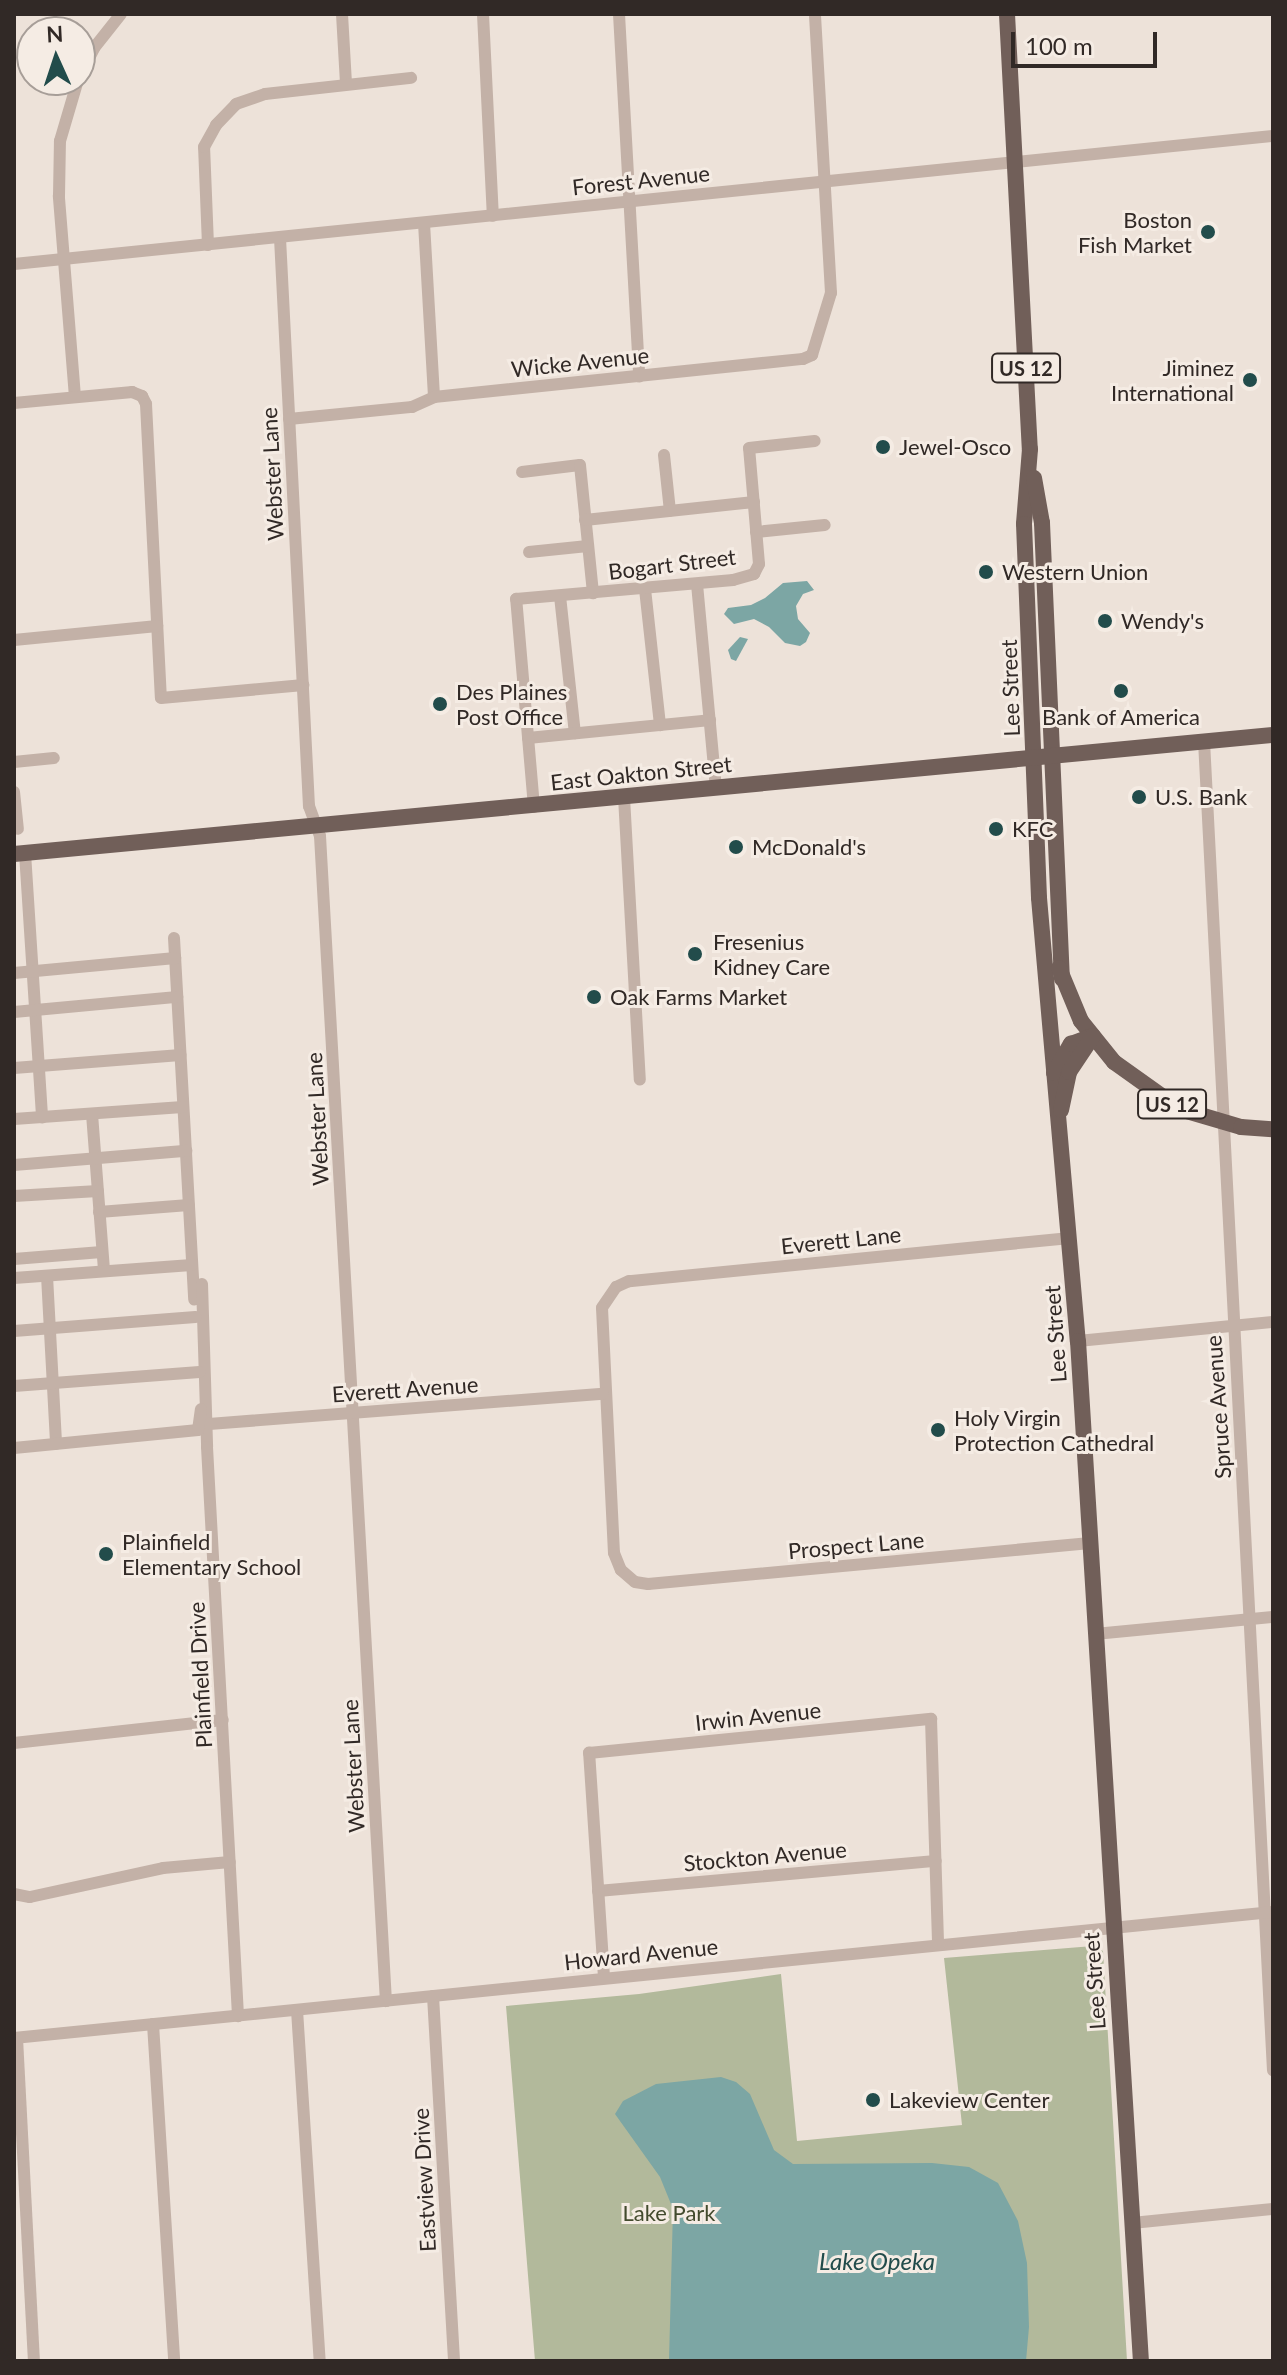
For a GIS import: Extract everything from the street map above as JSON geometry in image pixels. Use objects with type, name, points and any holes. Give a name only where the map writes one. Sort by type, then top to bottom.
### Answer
[{"type":"main road","name":"Lee Street","points":[[1007,14],[1030,449],[1042,523],[1062,979]]},
{"type":"main road","name":"Lee Street","points":[[1030,449],[1024,524],[1039,898],[1053,1085],[1059,1116],[1078,1341],[1141,2361]]},
{"type":"main road","name":"East Oakton Street","points":[[19,854],[1273,735]]},
{"type":"main road","name":"US 12","points":[[1039,898],[1062,979],[1081,1021],[1114,1062],[1180,1109],[1224,1123],[1273,1129]]},
{"type":"main road","points":[[1053,1085],[1057,1066],[1071,1044],[1093,1036]]},
{"type":"main road","points":[[1059,1116],[1069,1072],[1093,1036]]},
{"type":"street","points":[[96,45],[121,14]]},
{"type":"street","points":[[342,14],[346,84]]},
{"type":"street","points":[[493,216],[483,15],[499,14]]},
{"type":"street","points":[[619,14],[639,376]]},
{"type":"street","name":"Wicke Avenue","points":[[289,419],[412,407],[434,397],[803,359],[817,347],[831,293],[815,14]]},
{"type":"street","points":[[208,245],[204,147],[224,115],[236,104],[252,97],[411,78]]},
{"type":"street","points":[[74,96],[60,141],[63,259],[75,397]]},
{"type":"street","name":"Forest Avenue","points":[[14,264],[1273,136]]},
{"type":"street","points":[[424,223],[434,397]]},
{"type":"street","name":"Webster Lane","points":[[280,238],[309,806],[320,836],[386,2001]]},
{"type":"street","points":[[14,403],[132,392],[142,396],[146,404],[161,698],[303,685]]},
{"type":"street","name":"Bogart Street","points":[[528,738],[516,599],[697,584],[754,574],[759,564],[749,448],[815,441]]},
{"type":"street","points":[[664,455],[670,511]]},
{"type":"street","points":[[522,472],[580,465],[593,593]]},
{"type":"street","points":[[585,520],[754,502]]},
{"type":"street","points":[[756,532],[825,525]]},
{"type":"street","points":[[529,552],[588,546]]},
{"type":"street","points":[[697,584],[716,788]]},
{"type":"street","points":[[645,589],[660,725]]},
{"type":"street","points":[[560,596],[575,733]]},
{"type":"street","points":[[14,640],[157,626]]},
{"type":"street","points":[[534,807],[528,738],[710,720]]},
{"type":"street","name":"Spruce Avenue","points":[[1204,741],[1233,1326],[1269,1912],[1273,2070]]},
{"type":"street","points":[[14,762],[54,758]]},
{"type":"street","points":[[14,792],[18,829]]},
{"type":"street","points":[[624,797],[640,1080]]},
{"type":"street","points":[[19,854],[32,972],[42,1117]]},
{"type":"street","points":[[14,1448],[198,1430],[202,1422],[174,938]]},
{"type":"street","points":[[14,973],[175,958]]},
{"type":"street","points":[[14,1012],[177,997]]},
{"type":"street","points":[[14,1068],[180,1055]]},
{"type":"street","points":[[14,1119],[183,1107]]},
{"type":"street","points":[[92,1114],[104,1271]]},
{"type":"street","points":[[14,1165],[186,1151]]},
{"type":"street","points":[[14,1196],[98,1191]]},
{"type":"street","points":[[99,1212],[189,1205]]},
{"type":"street","name":"Everett Lane","points":[[603,1394],[602,1308],[616,1287],[629,1281],[1070,1238]]},
{"type":"street","points":[[14,1259],[102,1252]]},
{"type":"street","points":[[14,1278],[192,1265]]},
{"type":"street","points":[[47,1276],[56,1444]]},
{"type":"street","name":"Plainfield Drive","points":[[202,1284],[209,1424],[207,1447],[238,2016]]},
{"type":"street","points":[[14,1331],[195,1317]]},
{"type":"street","points":[[1078,1341],[1273,1322]]},
{"type":"street","points":[[14,1386],[199,1372]]},
{"type":"street","name":"Everett Avenue","points":[[209,1424],[603,1394]]},
{"type":"street","name":"Prospect Lane","points":[[603,1394],[614,1553],[616,1563],[635,1582],[648,1584],[1090,1543]]},
{"type":"street","points":[[1095,1634],[1273,1617]]},
{"type":"street","name":"Irwin Avenue","points":[[598,1891],[589,1753],[931,1719],[936,1861]]},
{"type":"street","points":[[14,1743],[223,1720]]},
{"type":"street","points":[[936,1861],[938,1945]]},
{"type":"street","name":"Stockton Avenue","points":[[598,1891],[936,1861]]},
{"type":"street","points":[[14,1894],[30,1897],[163,1868],[230,1862]]},
{"type":"street","points":[[598,1891],[604,1977]]},
{"type":"street","name":"Howard Avenue","points":[[15,2038],[1269,1912]]},
{"type":"street","name":"Eastview Drive","points":[[433,1996],[454,2361]]},
{"type":"street","points":[[297,2010],[320,2361]]},
{"type":"street","points":[[153,2024],[174,2361]]},
{"type":"street","points":[[15,2038],[34,2361]]},
{"type":"street","points":[[1132,2223],[1273,2209]]},
{"type":"green space","name":"Lake Park","points":[[1093,1946],[1103,1951],[1127,2361],[535,2361],[506,2006],[639,1994],[781,1974],[797,2141],[962,2125],[944,1958]]},
{"type":"water","points":[[807,581],[814,590],[803,594],[796,606],[798,619],[810,633],[800,646],[785,643],[769,627],[754,619],[734,624],[724,614],[728,608],[751,605],[765,598],[783,583]]},
{"type":"water","points":[[740,637],[748,639],[736,661],[731,659],[728,650]]},
{"type":"water","name":"Lake Opeka","points":[[721,2077],[736,2082],[750,2094],[774,2150],[793,2164],[932,2163],[969,2167],[998,2183],[1018,2221],[1027,2263],[1029,2327],[1026,2361],[669,2361],[673,2209],[660,2177],[615,2114],[623,2101],[656,2084]]},
{"type":"place","name":"Boston Fish Market","points":[[1208,232]]},
{"type":"place","name":"Jiminez International","points":[[1250,380]]},
{"type":"place","name":"Jewel-Osco","points":[[883,447]]},
{"type":"place","name":"Western Union","points":[[986,572]]},
{"type":"place","name":"Wendy's","points":[[1105,621]]},
{"type":"place","name":"Bank of America","points":[[1121,691]]},
{"type":"place","name":"Des Plaines Post Office","points":[[440,704]]},
{"type":"place","name":"U.S. Bank","points":[[1139,797]]},
{"type":"place","name":"KFC","points":[[996,829]]},
{"type":"place","name":"McDonald's","points":[[736,847]]},
{"type":"place","name":"Fresenius Kidney Care","points":[[695,954]]},
{"type":"place","name":"Oak Farms Market","points":[[594,997]]},
{"type":"place","name":"Holy Virgin Protection Cathedral","points":[[938,1430]]},
{"type":"place","name":"Plainfield Elementary School","points":[[106,1554]]},
{"type":"place","name":"Lakeview Center","points":[[873,2100]]}]
